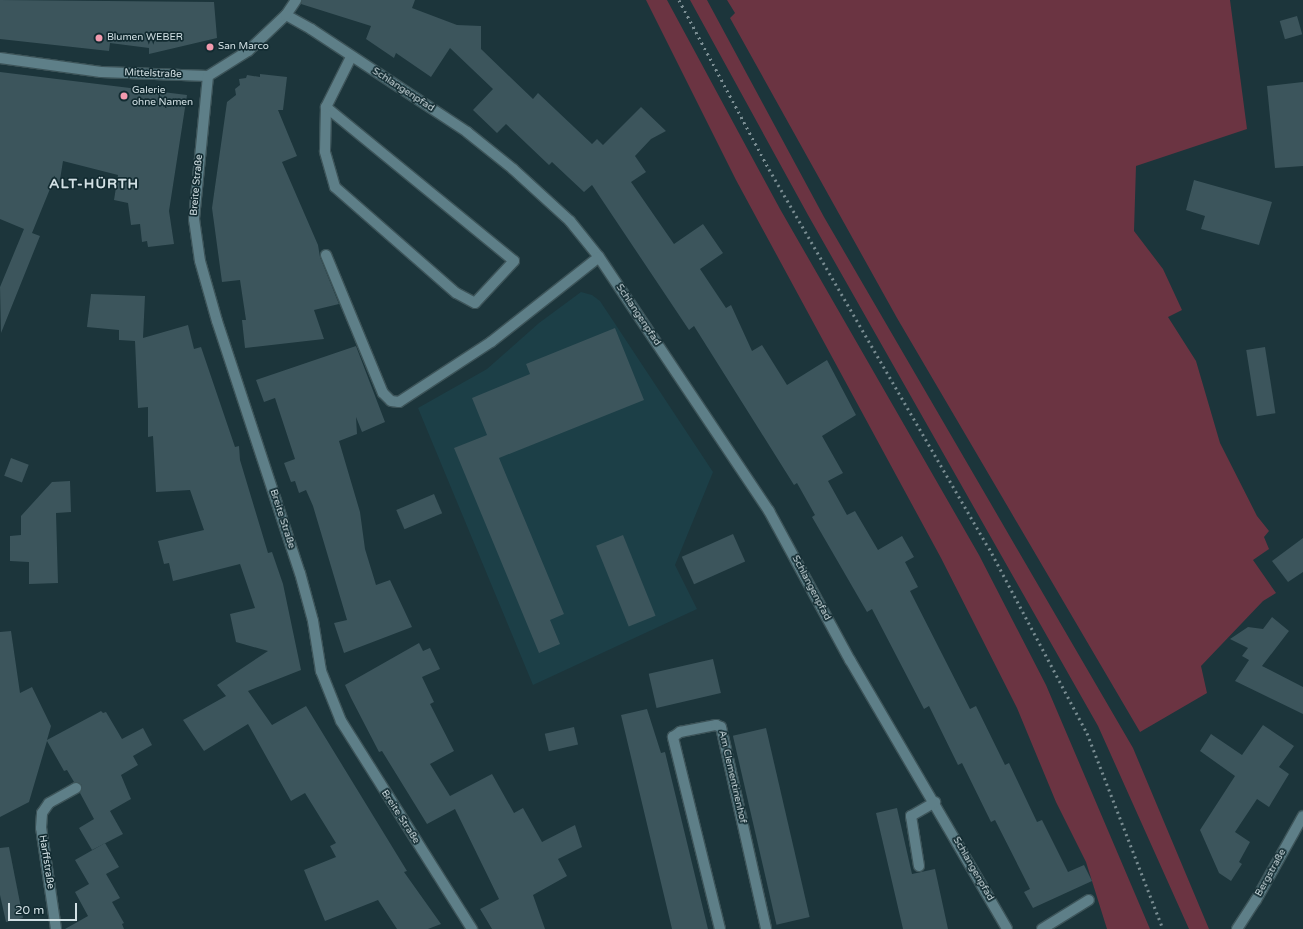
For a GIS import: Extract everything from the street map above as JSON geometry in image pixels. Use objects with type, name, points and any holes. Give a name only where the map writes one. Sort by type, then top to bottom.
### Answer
[{"type":"street","points":[[208,76],[248,51],[286,15],[296,0]]},
{"type":"street","name":"Schlangenpfad","points":[[286,15],[467,132],[513,169],[570,222],[599,257],[769,511],[850,660],[935,802],[1007,929]]},
{"type":"street","points":[[326,107],[514,261],[475,303],[456,293],[335,187],[325,151],[326,107],[351,56]]},
{"type":"street","name":"Mittelstraße","points":[[0,58],[101,72],[208,76]]},
{"type":"street","name":"Breite Straße","points":[[208,76],[194,220],[200,261],[217,322],[300,573],[313,621],[321,671],[341,721],[472,929]]},
{"type":"street","points":[[326,255],[383,393],[391,401],[399,402],[491,342],[599,257]]},
{"type":"street","name":"Am Clementinenhof","points":[[720,929],[673,737],[680,732],[716,725],[721,727],[766,929]]},
{"type":"street","name":"Harffstraße","points":[[56,929],[40,828],[42,813],[49,803],[76,788]]},
{"type":"street","points":[[919,866],[912,816],[935,802]]},
{"type":"street","name":"Bergstraße","points":[[1237,929],[1256,900],[1303,816]]},
{"type":"street","points":[[1042,929],[1089,900]]},
{"type":"shaded area","points":[[646,0],[667,0],[780,209],[979,555],[1046,685],[1150,929],[1107,929],[1086,862],[1056,802],[1017,708],[941,558],[736,180]]},
{"type":"shaded area","points":[[690,0],[707,0],[824,217],[1133,748],[1209,929],[1189,929],[1098,726],[808,215]]},
{"type":"shaded area","points":[[727,0],[1230,0],[1247,129],[1136,166],[1134,231],[1163,269],[1182,310],[1168,317],[1196,361],[1220,443],[1257,516],[1269,531],[1264,537],[1269,549],[1253,560],[1276,593],[1263,601],[1201,666],[1207,693],[1140,732],[897,318],[730,18],[735,13]]},
{"type":"shaded area","points":[[581,292],[592,295],[600,301],[713,472],[675,565],[697,609],[533,685],[418,408],[487,369],[539,323]]},
{"type":"building","points":[[0,0],[214,2],[217,38],[149,54],[149,48],[110,43],[109,51],[0,39]]},
{"type":"building","points":[[302,0],[415,0],[412,8],[457,25],[481,26],[481,49],[533,99],[538,93],[592,144],[597,139],[603,145],[641,107],[666,131],[651,139],[635,156],[646,172],[631,182],[674,244],[703,224],[723,253],[700,269],[726,308],[731,305],[752,351],[762,345],[787,385],[827,360],[856,415],[822,436],[843,473],[828,481],[847,515],[855,511],[878,550],[902,536],[914,557],[905,562],[918,587],[910,591],[970,709],[976,706],[1005,765],[1009,763],[1037,822],[1042,820],[1068,872],[1084,865],[1092,881],[1033,908],[1024,892],[1030,889],[995,820],[991,822],[962,763],[958,765],[929,706],[924,709],[872,609],[867,612],[812,517],[815,515],[797,483],[794,485],[694,326],[689,330],[592,185],[584,192],[552,162],[549,165],[506,124],[497,133],[473,110],[493,89],[450,48],[431,77],[396,53],[394,58],[366,39],[371,26],[301,4]]},
{"type":"building","points":[[1297,16],[1302,34],[1285,39],[1280,21]]},
{"type":"building","points":[[0,72],[187,95],[169,211],[174,244],[148,247],[147,241],[142,242],[140,224],[131,225],[128,203],[114,200],[118,175],[63,161],[59,186],[52,184],[32,233],[40,236],[1,333],[0,287],[24,229],[0,219]]},
{"type":"building","points":[[260,74],[287,77],[283,110],[278,110],[297,156],[282,162],[318,245],[320,257],[339,304],[314,310],[324,339],[245,348],[242,320],[246,320],[240,280],[222,282],[212,208],[227,102],[236,95],[235,89],[240,85],[239,79],[246,78],[247,75],[260,77]]},
{"type":"building","points":[[1303,82],[1303,166],[1275,168],[1267,86]]},
{"type":"building","points":[[1194,180],[1272,202],[1259,245],[1201,229],[1205,216],[1186,210]]},
{"type":"building","points":[[91,294],[145,296],[143,338],[188,325],[194,349],[201,347],[235,447],[239,446],[240,460],[268,553],[272,552],[283,584],[301,670],[248,691],[272,725],[306,706],[407,871],[404,872],[441,924],[428,929],[397,929],[378,900],[325,921],[304,870],[336,857],[330,846],[336,843],[305,793],[291,801],[248,724],[204,751],[183,720],[226,696],[217,685],[268,651],[236,642],[230,614],[255,608],[240,564],[173,581],[169,563],[164,564],[158,541],[204,530],[190,490],[156,492],[153,436],[148,437],[148,407],[138,408],[135,341],[119,340],[119,330],[87,327]]},
{"type":"building","points":[[615,328],[644,400],[499,458],[564,614],[550,620],[560,644],[539,653],[454,448],[487,435],[472,398],[530,374],[526,364]]},
{"type":"building","points":[[356,346],[385,422],[362,432],[356,417],[357,434],[339,441],[360,512],[365,549],[376,585],[390,580],[412,627],[344,653],[334,623],[347,620],[313,506],[306,490],[299,493],[295,481],[291,482],[284,463],[295,459],[275,398],[264,402],[256,380]]},
{"type":"building","points":[[1265,347],[1275,413],[1257,416],[1246,350]]},
{"type":"building","points":[[11,458],[29,465],[22,483],[4,476]]},
{"type":"building","points":[[70,481],[71,512],[56,513],[58,583],[29,584],[29,562],[10,561],[10,536],[21,535],[21,516],[52,482]]},
{"type":"building","points":[[434,494],[442,513],[404,529],[396,510]]},
{"type":"building","points":[[733,534],[745,561],[694,584],[682,557]]},
{"type":"building","points":[[623,535],[656,616],[629,627],[596,546]]},
{"type":"building","points":[[1303,538],[1303,572],[1288,582],[1272,561]]},
{"type":"building","points":[[1272,617],[1289,631],[1262,666],[1303,687],[1303,714],[1235,681],[1249,660],[1242,656],[1248,648],[1230,639],[1248,627],[1263,629]]},
{"type":"building","points":[[11,631],[20,693],[32,687],[51,726],[47,740],[101,711],[103,713],[106,712],[122,739],[143,728],[152,745],[133,756],[138,765],[121,775],[131,799],[110,811],[123,834],[92,850],[79,828],[94,819],[80,793],[82,785],[74,782],[67,770],[64,771],[47,741],[29,802],[0,817],[0,632]]},
{"type":"building","points":[[419,643],[423,651],[430,648],[440,669],[422,677],[434,702],[430,704],[454,751],[430,764],[450,796],[492,774],[514,813],[523,808],[542,842],[575,825],[582,847],[558,859],[567,876],[533,895],[545,929],[492,929],[480,909],[499,899],[455,809],[427,824],[382,751],[379,752],[345,685]]},
{"type":"building","points":[[713,659],[721,693],[657,708],[649,674]]},
{"type":"building","points":[[647,709],[661,753],[665,752],[708,929],[672,929],[621,715]]},
{"type":"building","points":[[1263,725],[1294,746],[1279,767],[1289,774],[1269,807],[1257,799],[1235,832],[1250,842],[1239,862],[1242,864],[1231,881],[1219,873],[1200,830],[1235,776],[1200,751],[1211,734],[1242,755]]},
{"type":"building","points":[[574,727],[578,745],[549,751],[545,734]]},
{"type":"building","points":[[766,728],[810,917],[777,925],[733,736]]},
{"type":"building","points":[[897,808],[912,874],[935,869],[948,929],[903,929],[876,813]]},
{"type":"building","points":[[105,843],[119,867],[106,874],[120,898],[112,902],[124,923],[122,924],[124,929],[65,929],[88,916],[75,892],[89,884],[75,860]]},
{"type":"building","points":[[9,847],[23,918],[6,922],[0,895],[0,848]]},
{"type":"railway","points":[[679,0],[769,169],[989,548],[1087,733],[1163,929]]},
{"type":"place","name":"Blumen WEBER","points":[[99,38]]},
{"type":"place","name":"San Marco","points":[[210,47]]},
{"type":"place","name":"Galerie ohne Namen","points":[[124,96]]},
{"type":"district","name":"ALT-HÜRTH","points":[[94,184]]}]
